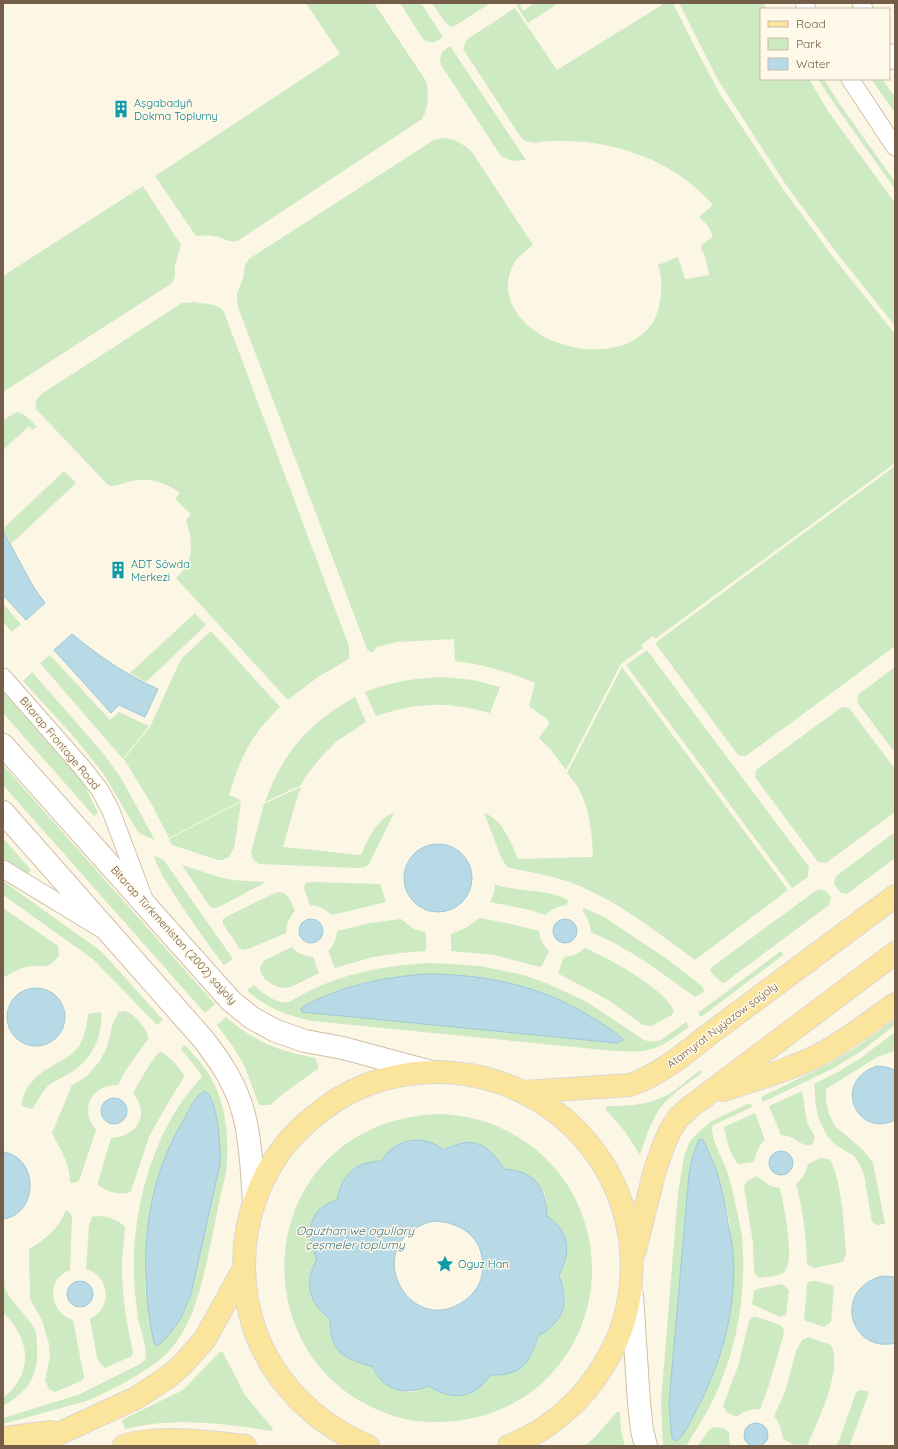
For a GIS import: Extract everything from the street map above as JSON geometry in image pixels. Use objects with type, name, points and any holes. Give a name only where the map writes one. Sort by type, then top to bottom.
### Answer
[{"type":"main road","name":"Bitarap Türkmenistan (2002) şaýoly","points":[[3,745],[231,1001],[252,1018],[276,1031],[305,1041],[343,1048],[433,1072]]},
{"type":"main road","points":[[3,812],[203,1039],[225,1070],[236,1089],[244,1115],[248,1139],[254,1201]]},
{"type":"main road","name":"Atamyrat Nyýazow şaýoly","points":[[524,1092],[630,1084],[645,1079],[681,1056],[895,896]]},
{"type":"main road","points":[[632,1261],[655,1170],[670,1130],[678,1118],[689,1108],[895,953]]},
{"type":"main road","points":[[707,1095],[792,1067],[822,1054],[895,1004]]},
{"type":"main road","points":[[368,1446],[331,1428],[312,1413],[281,1379],[268,1360],[258,1338],[249,1308],[243,1270],[244,1246],[254,1201],[263,1180],[275,1159],[289,1140],[305,1124],[323,1109],[343,1096],[372,1083],[410,1074],[433,1072],[480,1076],[502,1083],[524,1092],[563,1118],[580,1134],[595,1152],[603,1165],[618,1193],[630,1238],[632,1261],[628,1308],[612,1352],[586,1391],[570,1408],[532,1435],[509,1446]]},
{"type":"main road","points":[[32,1446],[136,1398],[168,1377],[182,1365],[205,1339],[243,1270]]},
{"type":"main road","points":[[631,1285],[639,1403],[642,1430],[646,1446]]},
{"type":"main road","points":[[3,1438],[65,1430]]},
{"type":"main road","points":[[124,1446],[166,1440],[209,1442],[245,1446]]},
{"type":"street","points":[[851,80],[895,147]]},
{"type":"street","name":"Bitarap Frontage Road","points":[[3,677],[81,766],[100,790],[111,811],[145,903]]},
{"type":"street","points":[[3,869],[115,938]]},
{"type":"green space","points":[[306,3],[374,3],[426,81],[428,100],[422,119],[239,240],[229,241],[216,236],[196,236],[155,176],[340,54]]},
{"type":"green space","points":[[400,3],[421,3],[443,37],[433,42],[423,39]]},
{"type":"green space","points":[[432,3],[490,3],[455,26],[451,27],[444,21]]},
{"type":"green space","points":[[519,3],[523,11],[535,3],[559,3],[528,23],[516,5]]},
{"type":"green space","points":[[665,3],[673,3],[720,94],[783,189],[833,257],[895,334],[895,463],[655,639],[653,636],[641,645],[643,648],[621,664],[566,770],[551,750],[539,738],[549,724],[548,720],[529,706],[535,683],[496,669],[455,661],[454,639],[397,642],[377,647],[373,652],[370,652],[367,649],[238,307],[237,293],[243,279],[245,265],[249,259],[434,140],[445,138],[459,142],[472,152],[533,245],[514,263],[509,277],[509,296],[520,317],[538,333],[562,344],[588,349],[613,348],[635,339],[652,324],[660,301],[661,283],[658,265],[678,257],[685,279],[709,275],[705,256],[701,249],[702,245],[713,236],[708,226],[699,217],[713,205],[688,182],[674,172],[644,156],[611,146],[589,142],[551,141],[535,143],[525,141],[520,136],[463,49],[469,38],[515,8],[557,70]]},
{"type":"green space","points":[[679,3],[763,3],[766,8],[760,8],[760,80],[810,80],[828,111],[895,203],[895,326],[836,252],[786,185],[718,80]]},
{"type":"green space","points":[[450,46],[526,160],[512,161],[501,156],[441,65],[440,60],[442,52]]},
{"type":"green space","points":[[819,80],[825,80],[839,103],[895,182],[895,189]]},
{"type":"green space","points":[[872,80],[883,80],[895,97],[895,113]]},
{"type":"green space","points":[[143,186],[181,245],[175,265],[175,276],[172,283],[3,392],[3,276]]},
{"type":"green space","points":[[195,302],[215,305],[224,312],[349,646],[349,659],[318,677],[288,700],[176,578],[187,565],[191,551],[190,536],[186,520],[191,514],[175,499],[180,493],[169,486],[151,480],[138,480],[111,486],[108,485],[36,409],[37,400],[43,393],[182,303]]},
{"type":"green space","points":[[17,412],[25,416],[37,427],[33,430],[29,426],[3,450],[3,420]]},
{"type":"green space","points":[[895,466],[895,646],[746,756],[738,755],[655,643]]},
{"type":"green space","points":[[64,471],[76,483],[11,544],[3,529]]},
{"type":"green space","points":[[3,604],[21,624],[12,632],[3,622]]},
{"type":"green space","points":[[195,613],[206,625],[146,682],[130,673]]},
{"type":"green space","points":[[211,631],[280,707],[254,737],[242,758],[229,795],[241,801],[169,838],[152,805],[124,759],[150,727],[181,659]]},
{"type":"green space","points":[[647,650],[809,867],[808,877],[792,888],[626,665]]},
{"type":"green space","points":[[50,655],[110,720],[119,712],[149,726],[123,759],[40,663]]},
{"type":"green space","points":[[622,667],[788,890],[695,960],[632,915],[598,895],[556,878],[507,867],[501,857],[484,813],[496,820],[501,826],[518,859],[593,857],[591,831],[586,807],[579,789],[567,773]]},
{"type":"green space","points":[[895,667],[895,753],[857,702],[859,694]]},
{"type":"green space","points":[[32,672],[103,753],[121,778],[155,840],[138,832],[103,773],[75,738],[23,681]]},
{"type":"green space","points":[[446,677],[473,680],[500,687],[490,713],[460,706],[433,705],[406,708],[376,716],[365,692],[405,681]]},
{"type":"green space","points":[[3,691],[81,778],[98,813],[94,816],[3,713]]},
{"type":"green space","points":[[355,697],[366,722],[337,741],[320,758],[301,785],[265,802],[280,768],[300,740],[324,717]]},
{"type":"green space","points":[[842,707],[849,708],[895,769],[895,812],[826,863],[818,862],[755,777],[756,770]]},
{"type":"green space","points":[[3,765],[215,1004],[205,1013],[3,785]]},
{"type":"green space","points":[[301,787],[283,847],[361,855],[378,824],[388,815],[394,813],[369,864],[365,867],[359,868],[259,864],[253,859],[251,852],[264,804]]},
{"type":"green space","points":[[241,802],[234,848],[229,857],[218,860],[172,845],[169,839]]},
{"type":"green space","points":[[895,832],[895,858],[847,894],[841,893],[834,884],[835,877]]},
{"type":"green space","points":[[3,838],[31,870],[27,874],[3,858]]},
{"type":"green space","points":[[154,856],[163,859],[233,959],[224,965],[168,885]]},
{"type":"green space","points":[[182,865],[232,880],[266,882],[219,907],[210,907]]},
{"type":"green space","points":[[3,881],[102,952],[163,1020],[157,1025],[94,960],[3,895]]},
{"type":"green space","points":[[306,883],[380,884],[386,902],[332,915],[322,908],[310,905],[304,888]]},
{"type":"green space","points":[[495,884],[507,888],[554,894],[568,900],[567,905],[555,908],[545,915],[530,910],[490,902],[494,893]]},
{"type":"green space","points":[[818,889],[826,891],[831,898],[829,905],[724,983],[710,971],[712,967]]},
{"type":"green space","points":[[280,892],[288,897],[295,911],[288,921],[286,933],[248,949],[240,949],[223,924],[223,919],[275,893]]},
{"type":"green space","points":[[3,908],[58,946],[59,955],[51,964],[46,966],[24,967],[3,978]]},
{"type":"green space","points":[[584,908],[604,917],[667,959],[703,987],[704,992],[695,997],[632,953],[591,932],[586,916],[582,911]]},
{"type":"green space","points":[[479,918],[539,931],[542,942],[549,951],[542,966],[540,967],[494,955],[451,951],[451,934],[466,928]]},
{"type":"green space","points":[[401,919],[414,929],[426,933],[426,951],[373,957],[335,968],[328,951],[332,947],[337,931],[370,923]]},
{"type":"green space","points":[[292,947],[301,954],[313,957],[319,973],[291,987],[279,987],[267,981],[260,971],[260,967],[265,960]]},
{"type":"green space","points":[[585,948],[621,966],[648,984],[668,1002],[674,1011],[672,1015],[651,1026],[643,1025],[610,1001],[558,973],[564,957],[580,952]]},
{"type":"green space","points":[[781,951],[783,955],[701,1017],[698,1013]]},
{"type":"green space","points":[[432,963],[480,966],[524,975],[546,983],[587,1002],[644,1040],[653,1042],[661,1040],[686,1022],[689,1027],[655,1048],[639,1051],[615,1051],[312,1021],[295,1017],[269,1006],[247,990],[254,985],[265,995],[275,1000],[280,1002],[289,1002],[340,978],[376,969]],"holes":[[[426,974],[495,980],[538,992],[580,1011],[623,1039],[621,1042],[617,1043],[302,1011],[301,1008],[338,991],[370,981],[392,977]]]},
{"type":"green space","points":[[124,1011],[132,1014],[140,1022],[146,1031],[148,1039],[126,1070],[118,1085],[101,1089],[90,1100],[88,1114],[96,1130],[80,1178],[77,1182],[71,1183],[66,1162],[52,1133],[72,1085],[86,1077],[100,1061],[107,1047],[113,1023],[119,1012]]},
{"type":"green space","points":[[101,1012],[98,1038],[95,1046],[85,1061],[72,1072],[48,1086],[43,1091],[32,1109],[22,1106],[24,1094],[31,1083],[41,1073],[63,1060],[79,1046],[83,1038],[88,1014]]},
{"type":"green space","points":[[226,1017],[247,1033],[278,1049],[315,1058],[319,1068],[270,1105],[259,1105],[245,1067],[234,1048],[217,1025]]},
{"type":"green space","points":[[895,1019],[895,1025],[860,1052],[832,1069],[763,1102],[761,1097],[829,1064],[857,1047]]},
{"type":"green space","points":[[895,1032],[895,1051],[877,1057],[826,1089],[826,1101],[829,1114],[835,1126],[862,1149],[873,1163],[885,1224],[877,1225],[872,1222],[864,1174],[860,1165],[854,1156],[837,1146],[824,1130],[818,1116],[814,1084],[861,1058]]},
{"type":"green space","points":[[185,1045],[197,1058],[211,1078],[221,1103],[227,1131],[226,1172],[203,1277],[195,1306],[189,1320],[174,1346],[163,1357],[126,1382],[86,1401],[3,1424],[3,1418],[78,1395],[145,1360],[146,1350],[138,1319],[135,1292],[135,1236],[147,1177],[157,1149],[169,1123],[184,1098],[202,1077],[181,1049]],"holes":[[[202,1092],[211,1097],[217,1121],[220,1153],[191,1294],[181,1318],[172,1331],[145,1290],[145,1260],[150,1215],[160,1172],[168,1150],[178,1130]]]},
{"type":"green space","points":[[161,1052],[181,1070],[184,1077],[149,1137],[131,1191],[128,1193],[119,1193],[109,1191],[98,1185],[98,1182],[111,1138],[128,1134],[138,1123],[141,1116],[141,1109],[133,1093],[148,1067],[158,1053]]},
{"type":"green space","points":[[700,1070],[702,1073],[675,1093],[657,1112],[646,1136],[640,1155],[624,1130],[606,1110],[606,1107],[653,1101],[676,1090]]},
{"type":"green space","points":[[802,1091],[807,1122],[815,1137],[812,1145],[804,1144],[790,1137],[781,1135],[769,1106]]},
{"type":"green space","points":[[750,1103],[752,1107],[712,1126],[714,1141],[730,1182],[742,1237],[743,1279],[738,1321],[734,1342],[721,1383],[703,1419],[686,1446],[663,1446],[661,1402],[678,1193],[684,1156],[690,1141],[712,1121]],"holes":[[[698,1140],[708,1148],[720,1182],[727,1209],[733,1264],[732,1292],[729,1320],[723,1347],[714,1373],[687,1427],[682,1433],[672,1439],[669,1403],[689,1174]]]},
{"type":"green space","points":[[755,1113],[765,1140],[759,1148],[753,1162],[739,1164],[731,1153],[724,1127]]},
{"type":"green space","points":[[442,1114],[473,1118],[488,1123],[503,1129],[537,1150],[563,1178],[581,1211],[590,1247],[591,1284],[583,1320],[566,1355],[540,1385],[517,1401],[492,1413],[465,1420],[427,1422],[407,1420],[380,1411],[362,1402],[328,1376],[304,1344],[289,1307],[284,1268],[289,1228],[304,1191],[328,1159],[371,1129],[401,1119]],"holes":[[[465,1142],[492,1152],[504,1169],[513,1170],[520,1173],[532,1180],[544,1192],[547,1216],[551,1219],[564,1266],[559,1275],[563,1283],[565,1302],[551,1328],[538,1336],[532,1354],[500,1375],[491,1375],[484,1383],[470,1393],[454,1396],[438,1391],[429,1386],[412,1392],[403,1391],[380,1377],[375,1372],[373,1367],[354,1361],[340,1352],[332,1339],[330,1319],[312,1298],[310,1278],[312,1268],[317,1259],[324,1206],[337,1200],[342,1184],[351,1172],[364,1164],[381,1161],[387,1153],[435,1144],[444,1150],[455,1144]]]},
{"type":"green space","points":[[821,1158],[829,1159],[837,1177],[842,1204],[846,1254],[843,1262],[814,1268],[808,1265],[807,1262],[804,1223],[796,1184],[804,1175],[808,1164]]},
{"type":"green space","points":[[757,1176],[770,1186],[780,1188],[789,1246],[787,1267],[783,1273],[775,1276],[759,1278],[754,1272],[753,1243],[744,1186],[747,1181]]},
{"type":"green space","points":[[66,1210],[71,1214],[72,1218],[70,1270],[62,1274],[57,1280],[53,1295],[59,1310],[65,1316],[73,1320],[84,1377],[81,1381],[55,1392],[49,1389],[45,1380],[50,1357],[49,1344],[42,1320],[30,1299],[29,1249],[41,1242],[51,1233],[60,1222]]},
{"type":"green space","points":[[92,1217],[108,1217],[116,1220],[125,1228],[122,1279],[127,1321],[133,1352],[132,1356],[105,1368],[97,1358],[90,1319],[102,1308],[106,1292],[100,1278],[86,1269],[89,1226]]},
{"type":"green space","points":[[3,1270],[6,1291],[34,1328],[36,1335],[37,1359],[36,1368],[30,1383],[19,1395],[3,1406],[3,1398],[20,1378],[24,1367],[25,1356],[19,1333],[3,1312]]},
{"type":"green space","points":[[815,1281],[832,1285],[834,1288],[831,1322],[824,1327],[804,1319],[807,1285],[808,1282]]},
{"type":"green space","points":[[782,1284],[789,1290],[786,1315],[780,1317],[752,1304],[754,1291],[757,1289]]},
{"type":"green space","points":[[754,1316],[780,1325],[784,1329],[783,1337],[768,1388],[760,1409],[747,1411],[736,1417],[727,1412],[723,1406],[739,1363],[749,1321]]},
{"type":"green space","points":[[808,1337],[831,1345],[834,1355],[834,1367],[828,1395],[808,1444],[806,1446],[796,1446],[783,1439],[780,1427],[774,1416],[785,1392],[796,1351],[802,1340]]},
{"type":"green space","points":[[222,1351],[245,1395],[273,1429],[272,1431],[198,1422],[162,1423],[125,1429],[122,1420],[183,1390]]},
{"type":"green space","points":[[861,1390],[869,1392],[851,1442],[849,1446],[836,1446],[856,1392]]},
{"type":"green space","points":[[617,1412],[620,1412],[621,1430],[625,1446],[585,1446],[595,1437]]},
{"type":"green space","points":[[713,1427],[723,1428],[729,1432],[731,1446],[698,1446],[708,1431]]},
{"type":"water","points":[[3,531],[34,588],[45,603],[26,620],[3,595]]},
{"type":"water","points":[[72,634],[113,664],[135,678],[158,689],[145,717],[119,705],[111,713],[54,650]]},
{"type":"water","points":[[431,844],[445,844],[457,850],[466,859],[472,871],[470,891],[462,902],[451,910],[445,912],[431,912],[425,910],[414,902],[406,891],[404,885],[404,871],[406,865],[414,854],[425,846]]},
{"type":"water","points":[[311,919],[320,922],[323,931],[320,940],[311,943],[302,940],[299,931],[302,922]]},
{"type":"water","points":[[565,919],[574,922],[577,931],[574,940],[565,943],[556,940],[553,931],[556,922]]},
{"type":"water","points":[[444,974],[480,978],[533,990],[580,1010],[607,1027],[623,1040],[617,1043],[302,1012],[301,1008],[316,1000],[346,988],[394,977]]},
{"type":"water","points":[[36,988],[47,990],[57,996],[63,1006],[65,1017],[63,1028],[57,1038],[47,1044],[36,1046],[25,1044],[15,1038],[9,1028],[7,1017],[9,1006],[15,996],[25,990]]},
{"type":"water","points":[[877,1066],[895,1070],[895,1120],[882,1124],[870,1122],[861,1115],[854,1106],[852,1095],[855,1084],[863,1074]]},
{"type":"water","points":[[205,1091],[213,1103],[216,1113],[220,1148],[220,1164],[191,1294],[181,1318],[172,1331],[157,1346],[154,1343],[146,1286],[148,1228],[152,1200],[170,1145],[198,1096]]},
{"type":"water","points":[[114,1098],[123,1102],[127,1111],[123,1120],[114,1124],[105,1120],[101,1111],[105,1102]]},
{"type":"water","points":[[699,1139],[703,1140],[712,1159],[722,1191],[732,1242],[734,1272],[733,1292],[727,1330],[715,1368],[690,1424],[676,1441],[672,1439],[669,1403],[689,1174],[692,1158]]},
{"type":"water","name":"Oguzhan we ogullary çeşmeler toplumy","points":[[409,1141],[427,1141],[444,1150],[454,1145],[463,1143],[478,1144],[492,1153],[504,1169],[514,1170],[531,1177],[541,1188],[546,1205],[547,1216],[560,1228],[566,1242],[566,1258],[559,1275],[562,1282],[564,1296],[563,1309],[560,1316],[548,1330],[538,1336],[532,1354],[523,1366],[510,1373],[491,1375],[478,1389],[463,1395],[455,1396],[446,1394],[429,1386],[412,1391],[403,1391],[383,1382],[373,1367],[346,1357],[340,1352],[332,1340],[330,1319],[317,1306],[310,1292],[310,1276],[317,1259],[312,1245],[310,1230],[314,1216],[325,1205],[337,1200],[339,1191],[346,1177],[357,1167],[372,1162],[381,1161],[395,1146]],"holes":[[[433,1221],[455,1225],[471,1236],[477,1243],[481,1252],[483,1263],[481,1279],[472,1295],[461,1303],[441,1310],[423,1307],[408,1297],[398,1282],[394,1265],[398,1247],[410,1232]]]},
{"type":"water","points":[[781,1151],[790,1154],[793,1163],[790,1172],[781,1175],[772,1172],[769,1163],[772,1154]]},
{"type":"water","points":[[3,1152],[15,1156],[23,1164],[28,1174],[30,1186],[28,1197],[23,1207],[15,1215],[3,1219]]},
{"type":"water","points":[[882,1276],[895,1277],[895,1343],[880,1344],[867,1339],[858,1330],[853,1319],[852,1306],[856,1294],[866,1283]]},
{"type":"water","points":[[80,1281],[89,1285],[93,1294],[89,1303],[80,1307],[71,1303],[67,1294],[71,1285]]},
{"type":"water","points":[[756,1423],[765,1426],[768,1435],[765,1444],[756,1447],[747,1444],[744,1435],[747,1426]]},
{"type":"place","name":"Aşgabadyň Dokma Toplumy","points":[[121,109]]},
{"type":"place","name":"ADT Söwda Merkezi","points":[[118,570]]},
{"type":"place","name":"Oguz Han","points":[[445,1264]]}]
